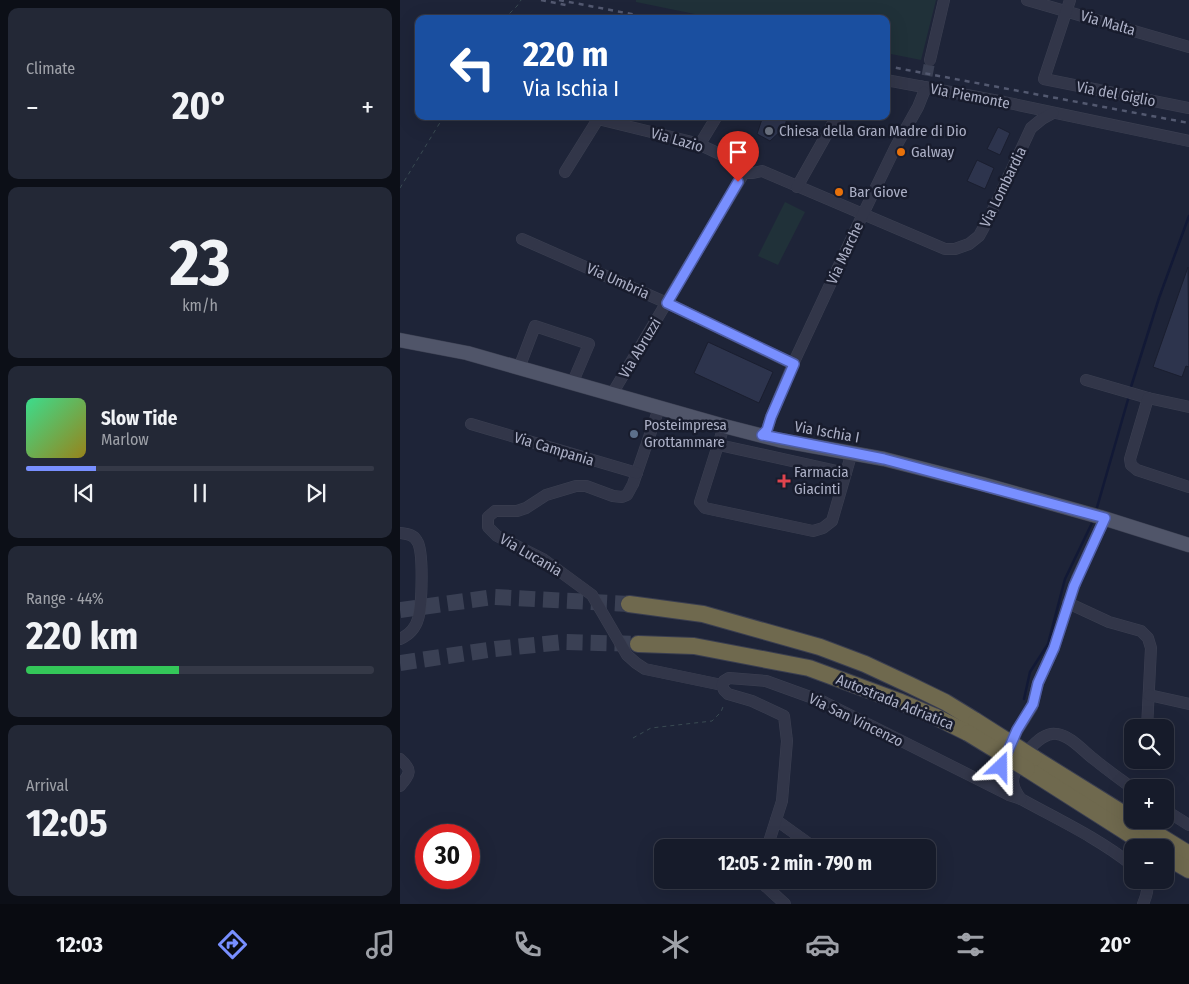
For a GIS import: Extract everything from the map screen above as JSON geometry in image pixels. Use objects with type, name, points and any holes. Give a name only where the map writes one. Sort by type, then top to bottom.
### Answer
[{"type":"highway","name":"Autostrada Adriatica","points":[[629,604],[703,614],[820,647],[865,664],[945,702],[972,727],[1031,763],[1124,814]]},
{"type":"highway","name":"Autostrada Adriatica","points":[[638,644],[694,646],[808,668],[934,716],[972,727]]},
{"type":"highway","name":"Autostrada Adriatica","points":[[1031,763],[1138,839]]},
{"type":"highway","name":"Autostrada Adriatica","points":[[1149,829],[1189,854]]},
{"type":"highway","points":[[1174,861],[1189,870]]},
{"type":"main road","name":"Via Ischia I","points":[[400,340],[467,353],[572,384],[779,440],[852,452],[982,484],[1097,516],[1189,545]]},
{"type":"street","points":[[930,60],[944,0]]},
{"type":"street","name":"Via Malta","points":[[1027,0],[1068,5],[1189,47]]},
{"type":"street","name":"Via del Giglio","points":[[1068,5],[1044,79],[1189,108]]},
{"type":"street","name":"Via Piemonte","points":[[890,81],[1004,102],[1189,141]]},
{"type":"street","name":"Via Marche","points":[[762,435],[767,430],[794,364],[863,214],[924,92]]},
{"type":"street","name":"Via Lombardia","points":[[863,214],[944,249],[955,249],[969,244],[979,236],[986,223],[1031,128],[1042,118],[1053,113]]},
{"type":"street","name":"Via Lazio","points":[[565,172],[597,120]]},
{"type":"street","name":"Via Lazio","points":[[602,120],[700,144],[735,161],[744,173]]},
{"type":"street","points":[[700,144],[715,120]]},
{"type":"street","points":[[797,187],[834,120]]},
{"type":"street","points":[[744,173],[762,171],[863,214]]},
{"type":"street","name":"Via Abruzzi","points":[[612,394],[744,173]]},
{"type":"street","name":"Via Umbria","points":[[522,239],[667,303],[794,364]]},
{"type":"street","points":[[519,368],[535,326],[589,344],[572,384]]},
{"type":"street","points":[[1086,380],[1189,408]]},
{"type":"street","points":[[1148,398],[1130,456],[1130,462],[1134,468],[1140,471],[1189,487]]},
{"type":"street","name":"Via Lucania","points":[[659,408],[637,473],[627,494],[622,497],[613,496],[586,486],[576,486],[546,495],[526,508],[517,511],[495,510],[491,513],[487,522],[488,527],[497,536],[542,558],[592,595],[627,656],[636,664],[725,689]]},
{"type":"street","name":"Via Campania","points":[[471,424],[637,473]]},
{"type":"street","points":[[724,426],[700,502],[705,508],[813,532],[824,528],[832,521],[852,452]]},
{"type":"street","points":[[718,445],[846,473]]},
{"type":"street","points":[[1009,796],[1000,779],[1001,767],[1017,730],[1033,704],[1038,683],[1054,648],[1097,516]]},
{"type":"street","points":[[400,533],[409,534],[416,539],[420,547],[421,576],[418,618],[410,633],[400,639]]},
{"type":"street","points":[[1068,603],[1109,622],[1137,629],[1146,635],[1150,645],[1148,719]]},
{"type":"street","name":"Via San Vincenzo","points":[[725,689],[724,681],[729,678],[766,681],[824,702],[1009,796],[1021,799],[1085,833],[1124,859]]},
{"type":"street","points":[[725,689],[784,716],[787,741],[782,801],[770,839]]},
{"type":"street","points":[[1149,695],[1189,704]]},
{"type":"street","points":[[1021,799],[1013,782],[1017,767],[1038,740],[1051,733],[1071,741],[1124,782]]},
{"type":"street","points":[[400,759],[409,766],[410,770],[400,786]]},
{"type":"street","points":[[1174,816],[1189,825]]},
{"type":"street","points":[[776,820],[802,839]]},
{"type":"street","points":[[769,889],[785,904]]},
{"type":"street","points":[[1143,904],[1147,889]]},
{"type":"path","points":[[508,15],[521,0]]},
{"type":"path","points":[[400,188],[442,120]]},
{"type":"path","points":[[632,738],[650,728],[712,721],[721,712],[725,689]]},
{"type":"shaded area","points":[[636,0],[936,0],[921,60],[890,54],[890,15],[699,15],[636,2]]},
{"type":"shaded area","points":[[785,202],[805,212],[778,265],[758,256]]},
{"type":"building","name":"Chiesa della Gran Madre di Dio","points":[[762,120],[787,120],[784,128],[770,141],[757,134]]},
{"type":"building","points":[[998,127],[1010,133],[1000,155],[987,149]]},
{"type":"building","points":[[977,160],[994,168],[985,189],[967,181]]},
{"type":"building","points":[[1188,267],[1189,367],[1186,366],[1182,377],[1153,367]]},
{"type":"building","points":[[708,342],[773,372],[759,403],[694,373]]},
{"type":"waterway","points":[[1130,390],[1159,298],[1189,216]]},
{"type":"waterway","points":[[1096,511],[1129,396]]},
{"type":"waterway","points":[[1024,699],[1030,672],[1048,644],[1065,579],[1093,521]]},
{"type":"tunnel","points":[[924,92],[930,60]]},
{"type":"tunnel","points":[[400,610],[494,597],[629,604]]},
{"type":"tunnel","points":[[400,663],[495,649],[564,642],[638,644]]},
{"type":"railway","points":[[541,0],[566,5]]},
{"type":"railway","points":[[559,0],[636,15]]},
{"type":"railway","points":[[890,67],[1189,123]]},
{"type":"place","name":"Chiesa della Gran Madre di Dio","points":[[769,131]]},
{"type":"place","name":"Galway","points":[[901,152]]},
{"type":"place","name":"Bar Giove","points":[[839,192]]},
{"type":"place","name":"Posteimpresa Grottammare","points":[[634,434]]},
{"type":"place","name":"Farmacia Giacinti","points":[[784,481]]},
{"type":"route","points":[[738,182],[667,303],[794,364],[767,430],[762,435],[779,440],[884,459],[1105,518],[1074,586],[1054,648],[1038,683],[1033,704],[1017,730],[1001,767]]}]
